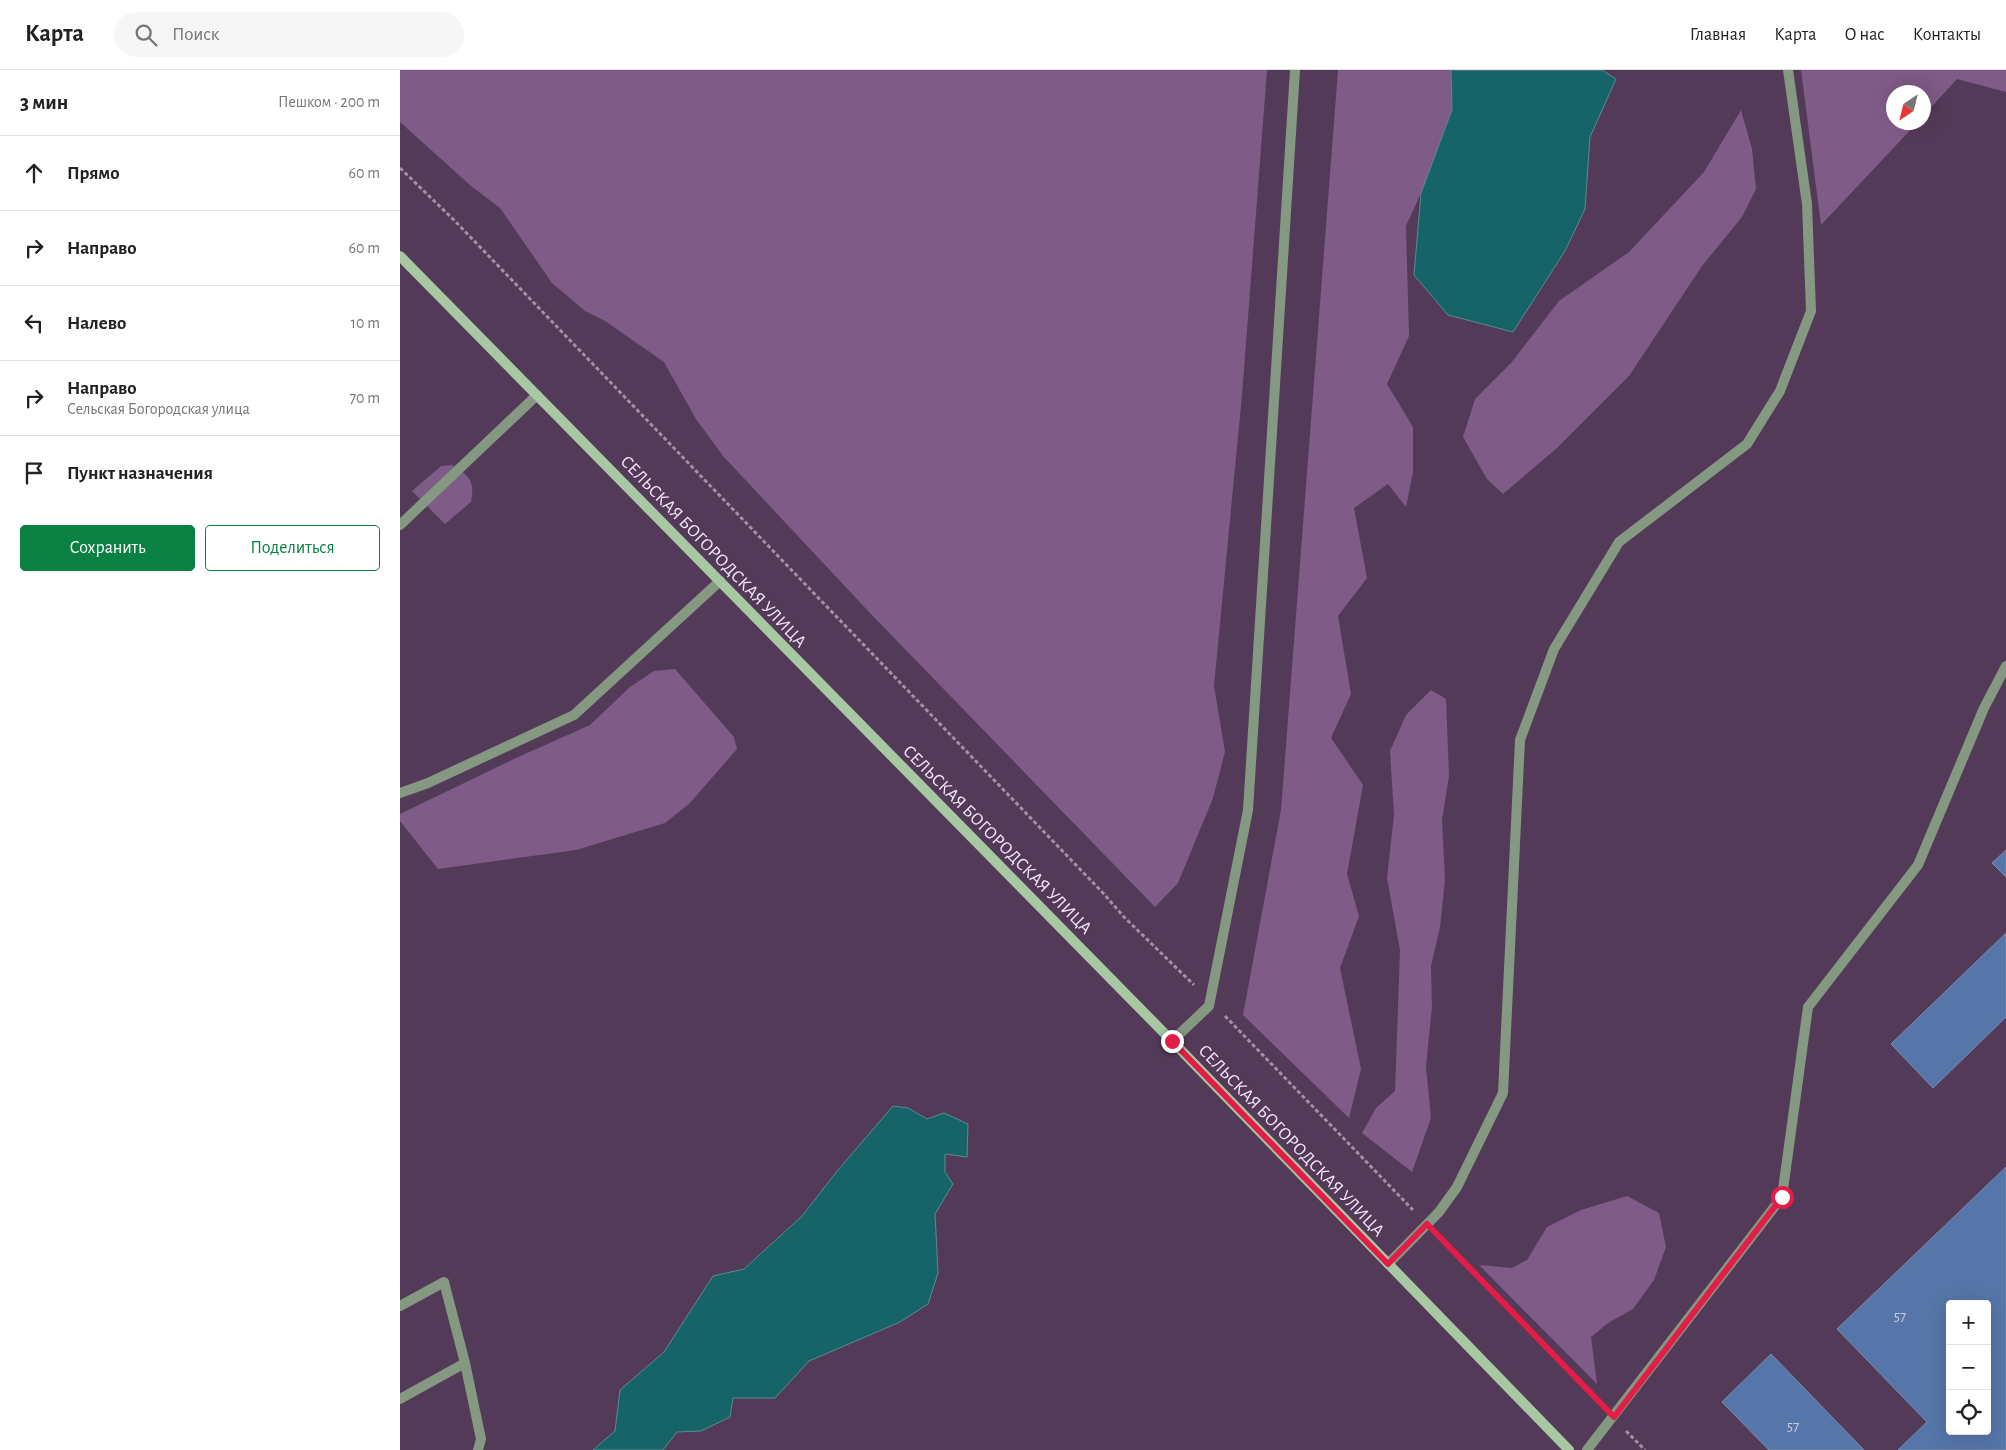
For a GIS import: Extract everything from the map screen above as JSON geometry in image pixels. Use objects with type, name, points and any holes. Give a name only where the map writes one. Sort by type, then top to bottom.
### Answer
[{"type":"main road","name":"СЕЛЬСКАЯ БОГОРОДСКАЯ УЛИЦА","points":[[400,256],[1172,1041],[1569,1450]]},
{"type":"street","points":[[1172,1041],[1209,1006],[1248,810],[1295,70]]},
{"type":"street","points":[[1388,1264],[1439,1212],[1457,1187],[1503,1092],[1520,740],[1554,649],[1619,542],[1747,444],[1780,391],[1811,311],[1807,204],[1788,70]]},
{"type":"street","points":[[400,525],[537,395]]},
{"type":"street","points":[[400,793],[428,783],[574,716],[720,581]]},
{"type":"street","points":[[1587,1450],[1782,1197],[1808,1007],[1918,865],[1984,708],[2006,666]]},
{"type":"street","points":[[400,1306],[444,1282],[465,1363],[481,1439],[478,1450]]},
{"type":"street","points":[[400,1400],[465,1363]]},
{"type":"path","points":[[400,168],[530,299],[1124,917],[1210,1001],[1645,1450]]},
{"type":"shaded area","points":[[400,70],[1267,70],[1242,395],[1214,686],[1225,752],[1213,798],[1178,883],[1155,907],[869,612],[723,456],[696,419],[664,362],[605,321],[585,311],[552,283],[500,208],[471,186],[400,122]]},
{"type":"shaded area","points":[[1338,70],[1451,70],[1452,110],[1421,193],[1406,226],[1409,336],[1387,384],[1413,427],[1413,472],[1406,507],[1388,484],[1354,508],[1367,578],[1338,616],[1351,694],[1331,738],[1363,785],[1347,874],[1359,916],[1340,968],[1361,1069],[1349,1118],[1243,1015],[1281,810]]},
{"type":"shaded area","points":[[1451,70],[1602,70],[1616,79],[1590,137],[1585,209],[1565,251],[1513,332],[1448,315],[1414,275],[1421,193],[1452,110]]},
{"type":"shaded area","points":[[1801,70],[2006,70],[2006,92],[1957,79],[1931,107],[1931,85],[1886,85],[1886,130],[1910,130],[1821,225]]},
{"type":"shaded area","points":[[1741,110],[1752,149],[1756,189],[1742,217],[1702,266],[1629,376],[1557,448],[1503,494],[1487,479],[1463,437],[1475,399],[1511,363],[1559,301],[1629,252],[1704,172]]},
{"type":"shaded area","points":[[452,465],[463,472],[470,480],[472,495],[471,502],[445,524],[412,491],[441,466]]},
{"type":"shaded area","points":[[675,669],[734,737],[737,749],[689,804],[665,823],[576,850],[438,869],[400,821],[400,814],[516,758],[590,725],[630,687],[654,671]]},
{"type":"shaded area","points":[[1431,690],[1446,699],[1449,776],[1442,820],[1445,880],[1440,927],[1431,966],[1432,1007],[1426,1067],[1431,1118],[1412,1172],[1362,1133],[1376,1108],[1395,1091],[1400,950],[1387,878],[1394,815],[1390,751],[1406,715]]},
{"type":"shaded area","points":[[893,1106],[908,1108],[927,1119],[944,1113],[968,1124],[967,1157],[945,1154],[945,1172],[953,1184],[935,1214],[938,1273],[928,1304],[900,1322],[809,1361],[775,1398],[733,1398],[730,1417],[701,1431],[677,1432],[663,1450],[593,1450],[615,1431],[620,1390],[664,1352],[713,1276],[744,1269],[802,1216],[838,1170]]},
{"type":"shaded area","points":[[1627,1196],[1659,1213],[1666,1247],[1654,1280],[1633,1309],[1608,1323],[1591,1337],[1597,1384],[1479,1265],[1512,1268],[1527,1260],[1547,1227],[1581,1210]]},
{"type":"building","points":[[2006,850],[2006,877],[1992,863]]},
{"type":"building","points":[[2006,933],[2006,1017],[1933,1088],[1891,1044]]},
{"type":"building","points":[[2006,1167],[2006,1450],[1898,1450],[1927,1422],[1837,1329]]},
{"type":"building","points":[[1771,1354],[1864,1450],[1769,1450],[1722,1402]]},
{"type":"route","points":[[1172,1041],[1388,1264],[1427,1224],[1614,1417],[1782,1197]]}]
